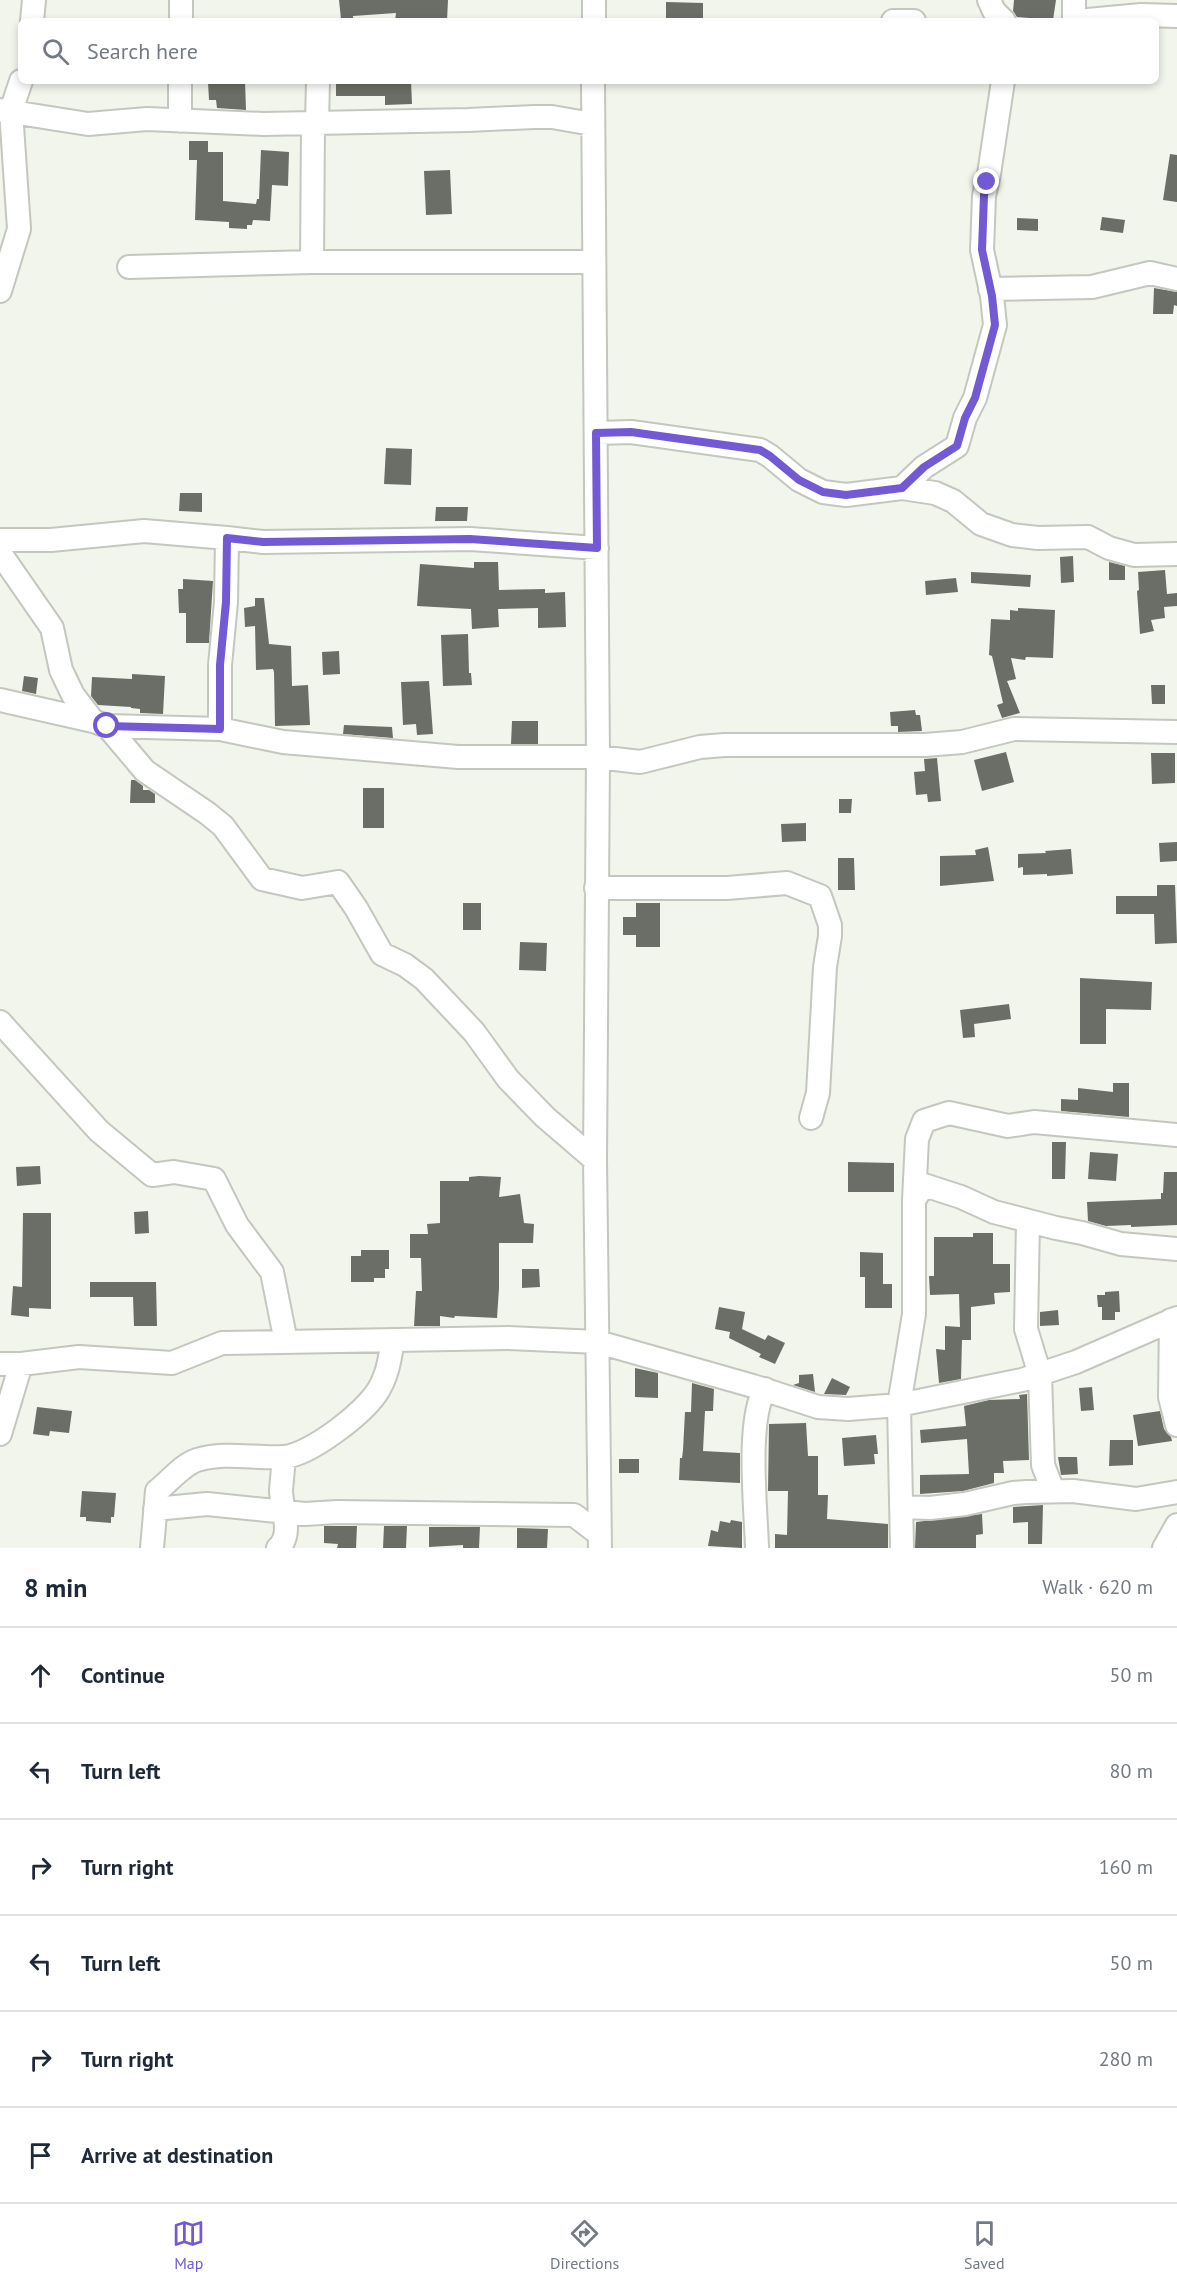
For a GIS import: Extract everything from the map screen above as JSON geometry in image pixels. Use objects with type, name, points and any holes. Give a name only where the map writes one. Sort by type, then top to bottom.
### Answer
[{"type":"street","points":[[32,18],[34,0]]},
{"type":"street","points":[[181,0],[181,18]]},
{"type":"street","points":[[594,0],[594,18]]},
{"type":"street","points":[[1074,0],[1075,18]]},
{"type":"street","points":[[1108,18],[1141,15],[1177,16]]},
{"type":"street","points":[[0,291],[19,229],[6,110],[19,84]]},
{"type":"street","points":[[180,84],[180,121]]},
{"type":"street","points":[[312,262],[318,84]]},
{"type":"street","points":[[593,84],[598,757],[595,1161],[599,1541]]},
{"type":"street","points":[[902,488],[924,467],[951,450],[959,440],[965,418],[975,398],[995,325],[982,250],[984,195],[1003,84]]},
{"type":"street","points":[[6,110],[88,124],[147,119],[263,124],[534,117],[561,118],[592,124]]},
{"type":"street","points":[[129,267],[312,262],[594,262]]},
{"type":"street","points":[[990,289],[1092,287],[1150,273],[1177,279]]},
{"type":"street","points":[[596,433],[631,432],[760,450],[799,480],[830,494],[846,495],[902,488],[941,494],[981,524],[1012,535],[1038,538],[1088,537],[1109,548],[1134,555],[1177,554]]},
{"type":"street","points":[[0,540],[51,540],[144,531],[263,542],[470,539],[597,548]]},
{"type":"street","points":[[220,729],[220,665],[226,602],[227,538]]},
{"type":"street","points":[[0,553],[52,628],[66,682],[78,703],[145,771],[223,826],[262,879],[302,888],[338,882],[356,908],[382,954],[405,965],[424,979],[474,1032],[508,1079],[545,1117],[595,1161]]},
{"type":"street","points":[[0,700],[100,723],[220,729],[283,742],[458,757],[598,757],[649,762],[700,747],[724,745],[925,745],[962,742],[1014,729],[1177,732]]},
{"type":"street","points":[[596,888],[727,888],[787,883],[820,896],[830,925],[830,936],[825,956],[818,1092],[811,1118]]},
{"type":"street","points":[[0,1022],[99,1131],[152,1175],[174,1172],[214,1179],[237,1225],[272,1272],[286,1342]]},
{"type":"street","points":[[902,1548],[900,1405],[914,1314],[914,1200],[917,1139],[924,1121],[949,1113],[1008,1126],[1034,1122],[1177,1135]]},
{"type":"street","points":[[914,1200],[924,1185],[961,1197],[994,1212],[1028,1221],[1120,1244],[1177,1250]]},
{"type":"street","points":[[1028,1221],[1026,1329],[1040,1375],[1043,1466],[1053,1491]]},
{"type":"street","points":[[0,1434],[10,1364],[79,1357],[172,1363],[222,1343],[508,1338],[598,1342],[765,1389],[818,1407],[834,1409],[900,1405],[1040,1375],[1174,1319],[1170,1397],[1177,1425]]},
{"type":"street","points":[[152,1548],[157,1491],[190,1463],[224,1456],[284,1457],[303,1452],[348,1422],[372,1399],[384,1380],[393,1340]]},
{"type":"street","points":[[757,1548],[756,1420],[761,1396],[765,1389]]},
{"type":"street","points":[[278,1548],[286,1538],[281,1490],[284,1457]]},
{"type":"street","points":[[902,1507],[930,1508],[965,1504],[1013,1492],[1073,1491],[1106,1497],[1136,1498],[1177,1492]]},
{"type":"street","points":[[155,1509],[207,1504],[284,1513],[574,1515],[599,1541]]},
{"type":"street","points":[[1164,1548],[1177,1525]]},
{"type":"building","points":[[339,0],[448,0],[447,18],[395,18],[396,13],[341,18]]},
{"type":"building","points":[[1014,0],[1056,0],[1053,18],[1017,17],[1013,11]]},
{"type":"building","points":[[666,2],[703,3],[703,18],[666,18]]},
{"type":"building","points":[[208,84],[245,84],[246,110],[217,108],[216,100],[209,100]]},
{"type":"building","points":[[336,84],[411,84],[412,104],[385,105],[385,96],[336,96]]},
{"type":"building","points":[[189,141],[208,141],[208,152],[223,152],[223,201],[256,204],[259,199],[261,150],[289,152],[288,186],[272,185],[270,221],[253,220],[252,225],[247,225],[247,229],[229,228],[229,222],[195,220],[197,160],[189,160]]},
{"type":"building","points":[[1170,154],[1177,155],[1177,202],[1163,200]]},
{"type":"building","points":[[450,170],[452,214],[426,215],[424,171]]},
{"type":"building","points":[[1102,217],[1125,220],[1123,233],[1100,230]]},
{"type":"building","points":[[1017,218],[1038,219],[1038,231],[1017,230]]},
{"type":"building","points":[[1154,288],[1177,292],[1177,306],[1174,305],[1173,314],[1153,314]]},
{"type":"building","points":[[386,448],[412,449],[411,485],[384,484]]},
{"type":"building","points":[[180,493],[202,493],[202,512],[179,511]]},
{"type":"building","points":[[436,507],[468,507],[467,521],[435,521]]},
{"type":"building","points":[[1073,556],[1074,582],[1061,583],[1060,557]]},
{"type":"building","points":[[474,562],[498,562],[499,590],[545,589],[545,593],[565,592],[566,627],[538,628],[538,608],[498,609],[499,627],[472,629],[471,609],[417,606],[420,564],[474,568]]},
{"type":"building","points":[[1109,562],[1125,566],[1125,580],[1109,580]]},
{"type":"building","points":[[1165,570],[1167,594],[1177,593],[1177,606],[1164,607],[1165,618],[1151,620],[1154,631],[1140,634],[1138,572]]},
{"type":"building","points":[[971,572],[1031,575],[1030,587],[971,583]]},
{"type":"building","points":[[956,578],[958,592],[926,595],[925,581]]},
{"type":"building","points":[[183,579],[213,581],[209,643],[186,643],[186,613],[179,613],[178,589],[183,589]]},
{"type":"building","points":[[255,598],[264,598],[269,644],[291,646],[292,686],[308,685],[310,725],[275,726],[274,672],[273,669],[256,670],[255,626],[245,627],[244,608],[255,606]]},
{"type":"building","points":[[1018,608],[1055,610],[1053,658],[1026,657],[1025,660],[1011,658],[1016,679],[1007,681],[1020,713],[1002,718],[997,705],[1003,703],[992,656],[989,655],[991,619],[1010,620],[1010,610],[1018,611]]},
{"type":"building","points":[[468,634],[469,673],[471,673],[472,685],[443,686],[441,635]]},
{"type":"building","points":[[339,651],[340,674],[323,675],[322,652]]},
{"type":"building","points":[[132,674],[165,676],[163,714],[140,713],[140,709],[131,707],[98,705],[91,696],[92,677],[132,679]]},
{"type":"building","points":[[24,676],[38,678],[36,694],[22,691]]},
{"type":"building","points":[[429,681],[433,734],[417,735],[416,724],[403,725],[401,682]]},
{"type":"building","points":[[1151,685],[1165,685],[1165,704],[1152,704]]},
{"type":"building","points":[[915,710],[916,715],[920,715],[922,731],[898,732],[898,726],[891,726],[890,712]]},
{"type":"building","points":[[512,721],[538,721],[538,744],[511,744]]},
{"type":"building","points":[[344,725],[392,727],[393,738],[343,734]]},
{"type":"building","points":[[1006,752],[1014,782],[982,791],[974,760]]},
{"type":"building","points":[[1151,753],[1175,753],[1175,783],[1152,784]]},
{"type":"building","points":[[937,758],[941,801],[928,802],[927,794],[916,795],[914,772],[925,771],[924,759]]},
{"type":"building","points":[[131,780],[143,786],[143,790],[149,790],[155,794],[155,803],[130,803]]},
{"type":"building","points":[[363,788],[384,788],[384,828],[363,828]]},
{"type":"building","points":[[839,799],[852,799],[851,813],[839,813]]},
{"type":"building","points":[[806,823],[806,841],[782,842],[781,824]]},
{"type":"building","points":[[1177,842],[1177,861],[1160,862],[1159,843]]},
{"type":"building","points":[[988,847],[994,881],[940,886],[940,856],[976,855],[975,850]]},
{"type":"building","points":[[1071,849],[1073,874],[1023,875],[1023,867],[1018,868],[1018,854]]},
{"type":"building","points":[[838,858],[854,858],[855,890],[838,890]]},
{"type":"building","points":[[1157,885],[1175,885],[1177,943],[1155,944],[1154,914],[1116,914],[1116,896],[1157,896]]},
{"type":"building","points":[[463,903],[481,903],[481,930],[463,930]]},
{"type":"building","points":[[636,903],[660,903],[660,947],[636,947],[636,935],[623,935],[623,917],[636,917]]},
{"type":"building","points":[[520,942],[547,943],[546,971],[519,970]]},
{"type":"building","points":[[1080,978],[1152,982],[1151,1010],[1106,1009],[1106,1044],[1080,1044]]},
{"type":"building","points":[[1009,1004],[1011,1019],[974,1024],[975,1037],[963,1038],[960,1010]]},
{"type":"building","points":[[1113,1083],[1129,1083],[1129,1117],[1061,1111],[1061,1099],[1078,1100],[1078,1088],[1113,1092]]},
{"type":"building","points":[[1052,1142],[1066,1142],[1065,1179],[1052,1179]]},
{"type":"building","points":[[1090,1152],[1118,1154],[1116,1181],[1088,1179]]},
{"type":"building","points":[[848,1162],[894,1163],[894,1192],[848,1192]]},
{"type":"building","points":[[40,1166],[41,1184],[17,1186],[16,1167]]},
{"type":"building","points":[[1164,1172],[1177,1172],[1177,1225],[1106,1226],[1088,1221],[1087,1202],[1161,1199]]},
{"type":"building","points":[[469,1177],[501,1177],[499,1197],[520,1194],[524,1223],[534,1224],[533,1243],[499,1243],[497,1318],[440,1316],[440,1326],[414,1326],[416,1291],[422,1291],[421,1258],[410,1258],[410,1234],[428,1234],[427,1224],[440,1223],[440,1181],[469,1181]]},
{"type":"building","points":[[148,1211],[149,1233],[135,1234],[134,1212]]},
{"type":"building","points":[[23,1213],[51,1213],[51,1309],[29,1308],[29,1317],[11,1315],[13,1286],[22,1287]]},
{"type":"building","points":[[973,1233],[993,1233],[993,1264],[1010,1264],[1010,1292],[994,1293],[995,1304],[971,1307],[971,1340],[962,1340],[961,1379],[939,1383],[936,1349],[945,1350],[945,1326],[960,1327],[959,1294],[930,1295],[929,1276],[934,1276],[934,1237],[973,1237]]},
{"type":"building","points":[[361,1250],[389,1250],[389,1269],[385,1269],[385,1278],[374,1278],[374,1282],[351,1282],[351,1256],[361,1256]]},
{"type":"building","points":[[860,1252],[883,1253],[883,1284],[892,1284],[892,1308],[865,1308],[865,1277],[860,1277]]},
{"type":"building","points":[[522,1269],[539,1269],[540,1287],[522,1288]]},
{"type":"building","points":[[90,1282],[156,1282],[157,1326],[134,1326],[133,1297],[90,1297]]},
{"type":"building","points":[[1119,1291],[1120,1312],[1115,1312],[1115,1320],[1102,1320],[1102,1307],[1098,1307],[1097,1295]]},
{"type":"building","points":[[719,1307],[745,1312],[742,1329],[765,1340],[768,1335],[785,1343],[775,1364],[759,1357],[761,1354],[729,1338],[730,1332],[715,1329]]},
{"type":"building","points":[[1058,1310],[1059,1325],[1040,1326],[1040,1312]]},
{"type":"building","points":[[635,1368],[658,1373],[658,1398],[635,1397]]},
{"type":"building","points":[[813,1374],[815,1392],[793,1385],[799,1383],[799,1375]]},
{"type":"building","points":[[832,1378],[850,1387],[846,1395],[824,1394]]},
{"type":"building","points":[[692,1383],[714,1389],[713,1411],[705,1411],[703,1451],[740,1453],[740,1483],[679,1480],[685,1412],[691,1412]]},
{"type":"building","points":[[1092,1387],[1094,1410],[1081,1411],[1079,1388]]},
{"type":"building","points":[[1027,1394],[1029,1460],[1003,1461],[1004,1473],[994,1473],[994,1483],[963,1491],[920,1494],[920,1475],[969,1474],[967,1439],[921,1443],[920,1430],[966,1426],[964,1406],[989,1400],[1020,1399],[1019,1395]]},
{"type":"building","points":[[37,1407],[72,1411],[69,1433],[50,1431],[49,1436],[33,1434]]},
{"type":"building","points":[[1160,1411],[1164,1429],[1172,1441],[1138,1446],[1133,1415]]},
{"type":"building","points":[[806,1423],[808,1456],[818,1456],[818,1495],[828,1495],[827,1519],[888,1524],[888,1548],[775,1548],[775,1534],[787,1535],[788,1491],[768,1491],[769,1424]]},
{"type":"building","points":[[876,1435],[878,1454],[874,1454],[875,1464],[844,1466],[842,1438]]},
{"type":"building","points":[[1110,1440],[1133,1440],[1133,1465],[1109,1466]]},
{"type":"building","points":[[1058,1457],[1077,1457],[1078,1474],[1061,1475]]},
{"type":"building","points":[[619,1459],[639,1459],[639,1473],[619,1473]]},
{"type":"building","points":[[82,1491],[116,1493],[114,1517],[111,1517],[111,1523],[86,1521],[86,1517],[80,1517]]},
{"type":"building","points":[[1043,1505],[1042,1544],[1028,1544],[1028,1522],[1013,1523],[1013,1507]]},
{"type":"building","points":[[982,1514],[983,1534],[976,1535],[976,1548],[915,1548],[916,1522]]},
{"type":"building","points":[[731,1520],[742,1522],[742,1548],[708,1546],[711,1530],[718,1532],[720,1521],[730,1523]]},
{"type":"building","points":[[324,1526],[357,1526],[356,1548],[337,1548],[338,1544],[324,1543]]},
{"type":"building","points":[[384,1526],[407,1526],[406,1548],[383,1548]]},
{"type":"building","points":[[429,1527],[480,1527],[479,1548],[463,1548],[463,1545],[429,1547]]},
{"type":"building","points":[[517,1528],[548,1529],[547,1548],[517,1548]]},
{"type":"route","points":[[107,726],[220,729],[220,665],[226,602],[227,538],[263,542],[470,539],[597,548],[596,433],[631,432],[760,450],[799,480],[830,494],[846,495],[902,488],[924,467],[957,446],[965,418],[975,398],[989,349],[995,318],[982,250],[984,195],[987,182]]}]
